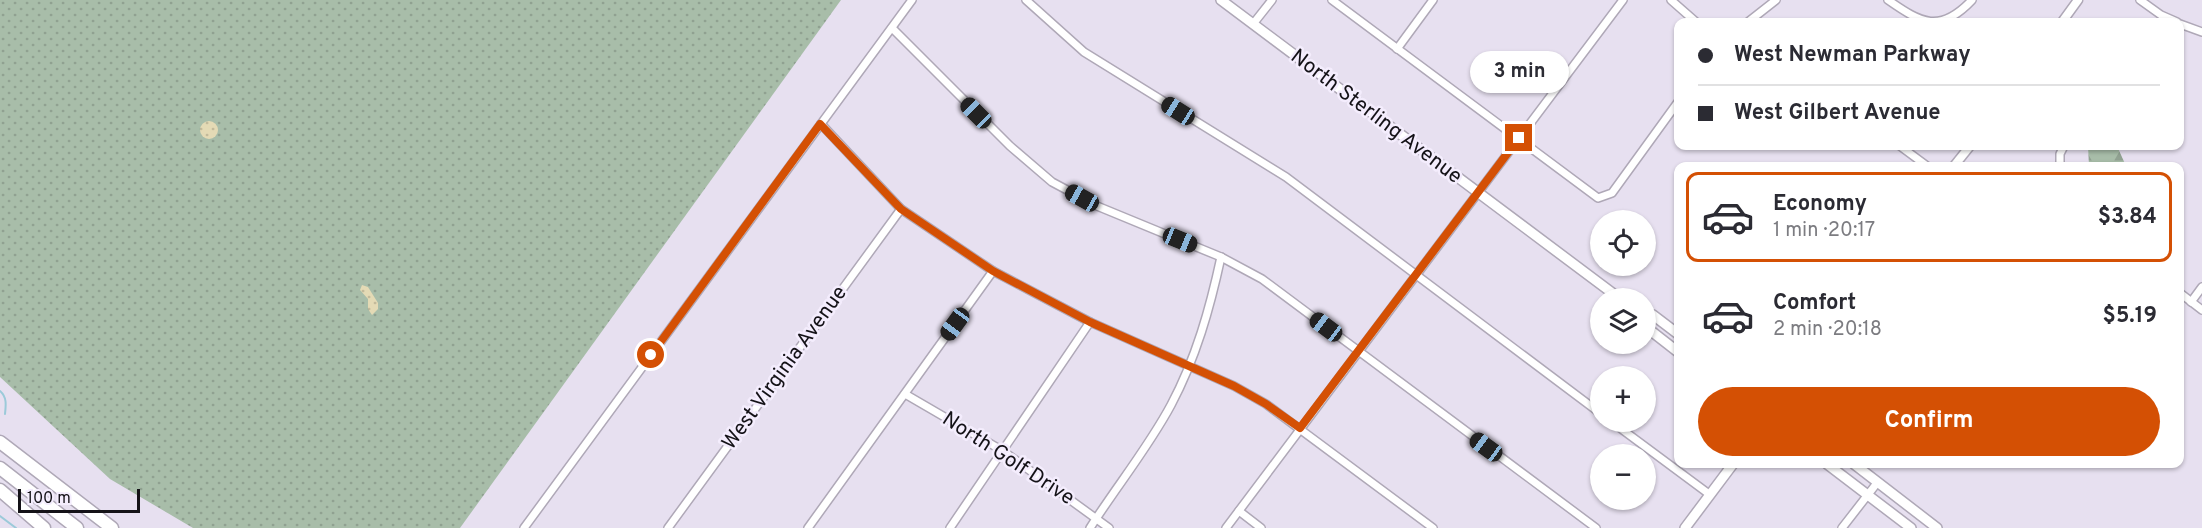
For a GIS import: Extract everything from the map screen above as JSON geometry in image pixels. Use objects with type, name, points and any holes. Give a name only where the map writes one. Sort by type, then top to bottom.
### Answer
[{"type":"highway","points":[[0,441],[113,528]]},
{"type":"highway","points":[[0,468],[77,528]]},
{"type":"highway","points":[[0,490],[44,528]]},
{"type":"main road","name":"North Sterling Avenue","points":[[1221,0],[1606,288]]},
{"type":"main road","points":[[1656,317],[1674,330]]},
{"type":"main road","points":[[1656,335],[1674,349]]},
{"type":"main road","points":[[1685,528],[1730,468]]},
{"type":"main road","points":[[1832,468],[1911,528]]},
{"type":"main road","points":[[1859,468],[1937,528]]},
{"type":"street","points":[[524,528],[912,0]]},
{"type":"street","points":[[1026,0],[1084,52],[1286,177],[1590,404]]},
{"type":"street","points":[[1253,24],[1272,0]]},
{"type":"street","points":[[1332,0],[1598,198],[1612,193],[1674,108]]},
{"type":"street","points":[[1397,49],[1433,0]]},
{"type":"street","points":[[1226,528],[1623,0]]},
{"type":"street","points":[[1671,0],[1691,18]]},
{"type":"street","points":[[1753,18],[1776,0]]},
{"type":"street","points":[[1888,0],[1914,18]]},
{"type":"street","points":[[1948,18],[1959,14],[1972,0]]},
{"type":"street","points":[[2064,18],[2078,0]]},
{"type":"street","points":[[2140,0],[2167,18]]},
{"type":"street","points":[[2184,25],[2202,32]]},
{"type":"street","points":[[892,28],[1010,146],[1052,182],[1097,206],[1221,257],[1262,279],[1596,528]]},
{"type":"street","points":[[820,124],[901,209],[993,271],[1090,322],[1234,386],[1266,404],[1433,528]]},
{"type":"street","points":[[1905,150],[1922,162]]},
{"type":"street","points":[[1957,162],[1967,150]]},
{"type":"street","name":"West Virginia Avenue","points":[[668,528],[901,209]]},
{"type":"street","points":[[1090,528],[1154,434],[1171,404],[1189,366],[1209,312],[1221,257]]},
{"type":"street","points":[[808,528],[993,271]]},
{"type":"street","points":[[2191,302],[2202,288]]},
{"type":"street","points":[[2184,296],[2202,310]]},
{"type":"street","points":[[950,528],[1090,322]]},
{"type":"street","name":"North Golf Drive","points":[[905,394],[1003,451],[1108,528]]},
{"type":"street","points":[[1625,432],[1709,494]]},
{"type":"street","points":[[1842,528],[1877,483]]},
{"type":"street","points":[[1239,511],[1261,528]]},
{"type":"green space","points":[[0,0],[841,0],[460,528],[193,528],[110,479],[0,377]]},
{"type":"green space","points":[[2088,150],[2119,150],[2124,162],[2089,162]]},
{"type":"sand","points":[[209,121],[215,124],[218,130],[215,136],[209,139],[203,136],[200,130],[203,124]]},
{"type":"sand","points":[[362,285],[368,287],[378,303],[378,309],[372,315],[368,309],[368,299],[360,290]]},
{"type":"waterway","points":[[0,391],[5,399],[5,414]]},
{"type":"waterway","points":[[0,516],[16,528]]},
{"type":"route","points":[[651,355],[820,124],[901,209],[993,271],[1090,322],[1234,386],[1266,404],[1300,428],[1519,138]]}]
